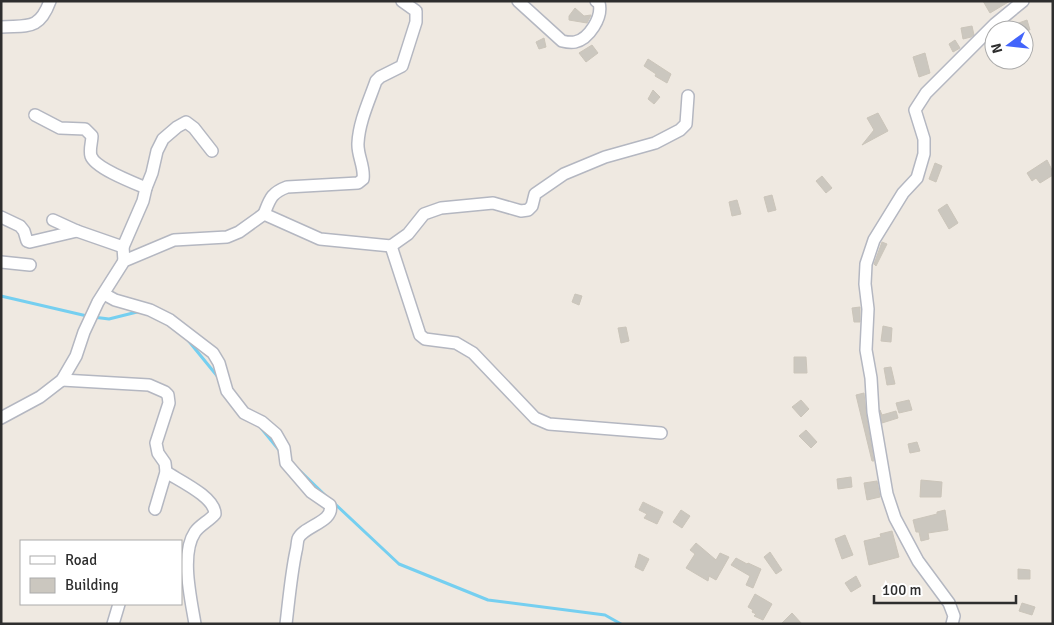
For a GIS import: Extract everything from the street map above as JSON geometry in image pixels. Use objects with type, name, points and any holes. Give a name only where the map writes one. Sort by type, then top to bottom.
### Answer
[{"type":"street","points":[[1,27],[27,26],[37,23],[42,18],[50,1]]},
{"type":"street","points":[[1,418],[40,397],[62,380],[76,356],[84,332],[101,298],[124,261],[174,240],[228,237],[239,232],[264,214],[272,196],[287,187],[358,183],[364,179],[358,143],[363,118],[376,81],[402,66],[416,22],[416,10],[402,1]]},
{"type":"street","points":[[518,1],[562,40],[569,42],[581,39],[597,22],[600,7],[596,1]]},
{"type":"street","points":[[952,624],[954,616],[950,603],[918,561],[895,518],[887,494],[873,412],[871,378],[866,350],[868,309],[865,284],[866,264],[874,240],[903,192],[917,178],[924,154],[924,139],[915,110],[926,93],[995,24],[1023,1]]},
{"type":"street","points":[[264,214],[320,240],[391,246],[408,234],[424,214],[441,208],[494,203],[521,211],[528,210],[532,206],[535,194],[564,174],[612,155],[655,143],[680,130],[686,124],[688,96]]},
{"type":"street","points":[[35,115],[60,128],[85,129],[92,136],[90,152],[94,162],[122,178],[146,188]]},
{"type":"street","points":[[124,261],[123,247],[143,201],[157,151],[163,139],[186,122],[194,128],[212,151]]},
{"type":"street","points":[[1,217],[20,226],[28,242],[77,231]]},
{"type":"street","points":[[53,220],[77,231],[123,247]]},
{"type":"street","points":[[391,246],[420,335],[425,339],[456,344],[473,353],[535,418],[549,424],[661,433]]},
{"type":"street","points":[[1,262],[30,265]]},
{"type":"street","points":[[101,298],[150,310],[170,320],[212,353],[219,363],[227,391],[244,413],[262,422],[276,434],[284,448],[286,463],[311,492],[331,507],[327,516],[302,534],[298,540],[286,624]]},
{"type":"street","points":[[62,380],[149,385],[168,395],[169,403],[156,443],[166,472],[155,509]]},
{"type":"street","points":[[166,472],[210,500],[215,509],[215,514],[196,531],[189,544],[188,584],[195,624]]},
{"type":"street","points":[[113,624],[119,605]]},
{"type":"building","points":[[983,1],[1010,1],[990,13]]},
{"type":"building","points":[[575,8],[584,16],[591,15],[587,23],[569,20],[569,16]]},
{"type":"building","points":[[972,26],[974,35],[963,39],[961,28]]},
{"type":"building","points":[[544,38],[546,47],[539,49],[536,42]]},
{"type":"building","points":[[955,40],[960,48],[953,52],[949,44]]},
{"type":"building","points":[[592,45],[598,53],[586,62],[579,53]]},
{"type":"building","points":[[925,53],[930,73],[919,77],[913,57]]},
{"type":"building","points":[[648,59],[671,74],[667,83],[655,76],[656,74],[644,66]]},
{"type":"building","points":[[653,90],[660,97],[654,104],[648,99]]},
{"type":"building","points":[[878,113],[888,131],[862,145],[874,130],[867,118]]},
{"type":"building","points":[[1047,160],[1053,175],[1040,183],[1036,178],[1032,181],[1027,173]]},
{"type":"building","points":[[935,163],[942,166],[936,182],[929,179]]},
{"type":"building","points":[[822,176],[832,188],[826,193],[816,181]]},
{"type":"building","points":[[772,195],[776,210],[768,212],[764,197]]},
{"type":"building","points":[[737,200],[741,214],[732,216],[729,202]]},
{"type":"building","points":[[947,204],[958,223],[949,229],[938,210]]},
{"type":"building","points":[[882,242],[887,244],[876,266],[874,264]]},
{"type":"building","points":[[575,294],[582,296],[579,305],[572,302]]},
{"type":"building","points":[[860,307],[860,322],[854,322],[852,308]]},
{"type":"building","points":[[883,326],[892,328],[891,342],[881,341]]},
{"type":"building","points":[[626,327],[629,341],[621,343],[618,328]]},
{"type":"building","points":[[794,357],[806,357],[807,373],[794,373]]},
{"type":"building","points":[[891,367],[895,384],[887,385],[884,368]]},
{"type":"building","points":[[864,393],[874,461],[872,461],[856,395]]},
{"type":"building","points":[[801,400],[809,409],[801,417],[792,407]]},
{"type":"building","points":[[909,400],[912,410],[899,413],[896,403]]},
{"type":"building","points":[[880,410],[882,415],[896,411],[898,418],[882,423]]},
{"type":"building","points":[[806,430],[817,442],[811,448],[799,436]]},
{"type":"building","points":[[917,442],[920,451],[910,453],[908,444]]},
{"type":"building","points":[[851,477],[852,487],[838,489],[837,479]]},
{"type":"building","points":[[921,480],[942,482],[941,497],[920,497]]},
{"type":"building","points":[[877,481],[880,497],[867,500],[864,483]]},
{"type":"building","points":[[643,502],[663,512],[657,524],[644,518],[647,514],[639,510]]},
{"type":"building","points":[[681,510],[690,516],[682,528],[673,522]]},
{"type":"building","points":[[945,510],[948,530],[928,533],[929,539],[921,541],[913,520]]},
{"type":"building","points":[[892,531],[899,557],[869,565],[864,541],[881,537],[880,534]]},
{"type":"building","points":[[845,535],[853,555],[842,559],[835,539]]},
{"type":"building","points":[[696,543],[716,560],[720,553],[729,557],[716,580],[709,576],[708,581],[686,568],[695,554],[690,550]]},
{"type":"building","points":[[770,552],[782,570],[776,574],[764,557]]},
{"type":"building","points":[[639,554],[649,559],[643,571],[635,567]]},
{"type":"building","points":[[736,558],[761,569],[753,588],[746,585],[750,576],[731,565]]},
{"type":"building","points":[[1018,569],[1030,570],[1030,579],[1018,579]]},
{"type":"building","points":[[856,576],[861,586],[851,592],[845,583]]},
{"type":"building","points":[[755,594],[772,604],[763,620],[754,616],[756,614],[748,607]]},
{"type":"building","points":[[1022,603],[1035,607],[1032,615],[1019,611]]},
{"type":"building","points":[[792,613],[802,624],[781,624]]},
{"type":"waterway","points":[[1,296],[87,316]]},
{"type":"waterway","points":[[93,317],[109,319],[141,311]]},
{"type":"waterway","points":[[187,339],[218,377]]},
{"type":"waterway","points":[[261,428],[279,450]]},
{"type":"waterway","points":[[299,470],[329,499]]},
{"type":"waterway","points":[[334,503],[399,564],[488,600],[605,615],[621,624]]}]
